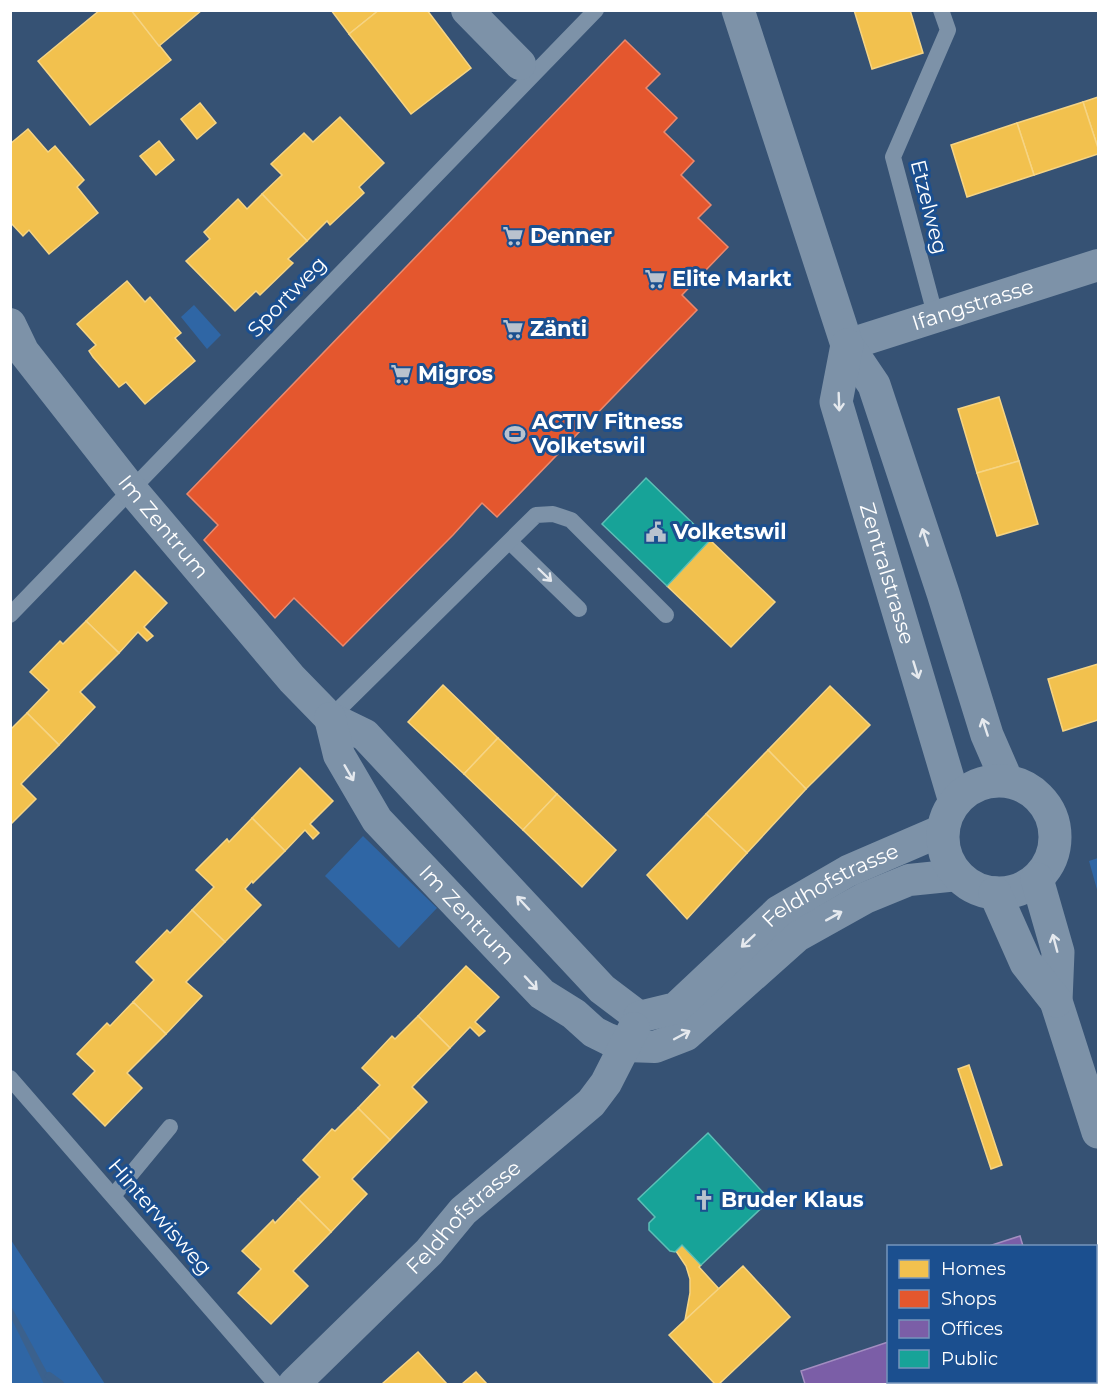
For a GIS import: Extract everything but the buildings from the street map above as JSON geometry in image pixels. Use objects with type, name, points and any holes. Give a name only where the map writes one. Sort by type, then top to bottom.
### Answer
[{"type":"street","points":[[467,10],[520,64]]},
{"type":"street","name":"Zentralstrasse","points":[[738,10],[847,345],[874,386],[943,593],[987,735],[1007,781]]},
{"type":"street","name":"Ifangstrasse","points":[[847,345],[1098,265]]},
{"type":"street","name":"Im Zentrum","points":[[10,324],[23,351],[132,490],[292,679],[330,718],[364,735],[602,989],[639,1017]]},
{"type":"street","name":"Zentralstrasse","points":[[847,345],[836,402],[949,816]]},
{"type":"street","name":"Im Zentrum","points":[[330,718],[339,755],[377,820],[542,994],[574,1014],[594,1032],[626,1046]]},
{"type":"street","points":[[993,781],[1007,781],[1027,788],[1043,802],[1053,821],[1055,842],[1049,862],[1037,879],[1024,888],[1010,893],[995,894],[975,888],[958,875],[949,862],[944,846],[949,816],[966,792],[978,785],[993,781]]},
{"type":"street","name":"Feldhofstrasse","points":[[294,1384],[429,1252],[463,1211],[591,1103],[606,1083],[639,1017],[676,1008],[780,911],[949,816]]},
{"type":"street","name":"Feldhofstrasse","points":[[626,1046],[655,1047],[686,1035],[797,936],[865,898],[909,880],[958,875]]},
{"type":"street","points":[[1037,879],[1058,952],[1056,1001],[1098,1132]]},
{"type":"street","points":[[995,894],[1026,963],[1056,1001]]},
{"type":"lane","name":"Sportweg","points":[[10,615],[596,10]]},
{"type":"lane","name":"Etzelweg","points":[[936,318],[893,157],[948,30],[941,10]]},
{"type":"lane","points":[[330,718],[536,515],[553,514],[571,520],[666,615]]},
{"type":"lane","points":[[510,542],[579,609]]},
{"type":"lane","name":"Hinterwisweg","points":[[10,1078],[276,1384]]},
{"type":"lane","points":[[113,1196],[170,1127]]},
{"type":"shaded area","points":[[194,305],[221,335],[207,349],[181,317]]},
{"type":"shaded area","points":[[363,836],[437,908],[399,948],[325,876]]},
{"type":"shaded area","points":[[1098,858],[1098,893],[1089,861]]},
{"type":"shaded area","points":[[11,1240],[105,1384],[11,1384]]},
{"type":"shaded area","points":[[11,1306],[54,1384],[44,1384],[11,1318]]},
{"type":"waterway","points":[[49,1376],[60,1384]]},
{"type":"place","name":"Denner","points":[[513,236]]},
{"type":"place","name":"Elite Markt","points":[[655,279]]},
{"type":"place","name":"Zänti","points":[[513,329]]},
{"type":"place","name":"Migros","points":[[401,374]]},
{"type":"place","name":"ACTIV Fitness Volketswil","points":[[515,434]]},
{"type":"place","name":"Volketswil","points":[[656,532]]},
{"type":"place","name":"Bruder Klaus","points":[[704,1200]]}]
